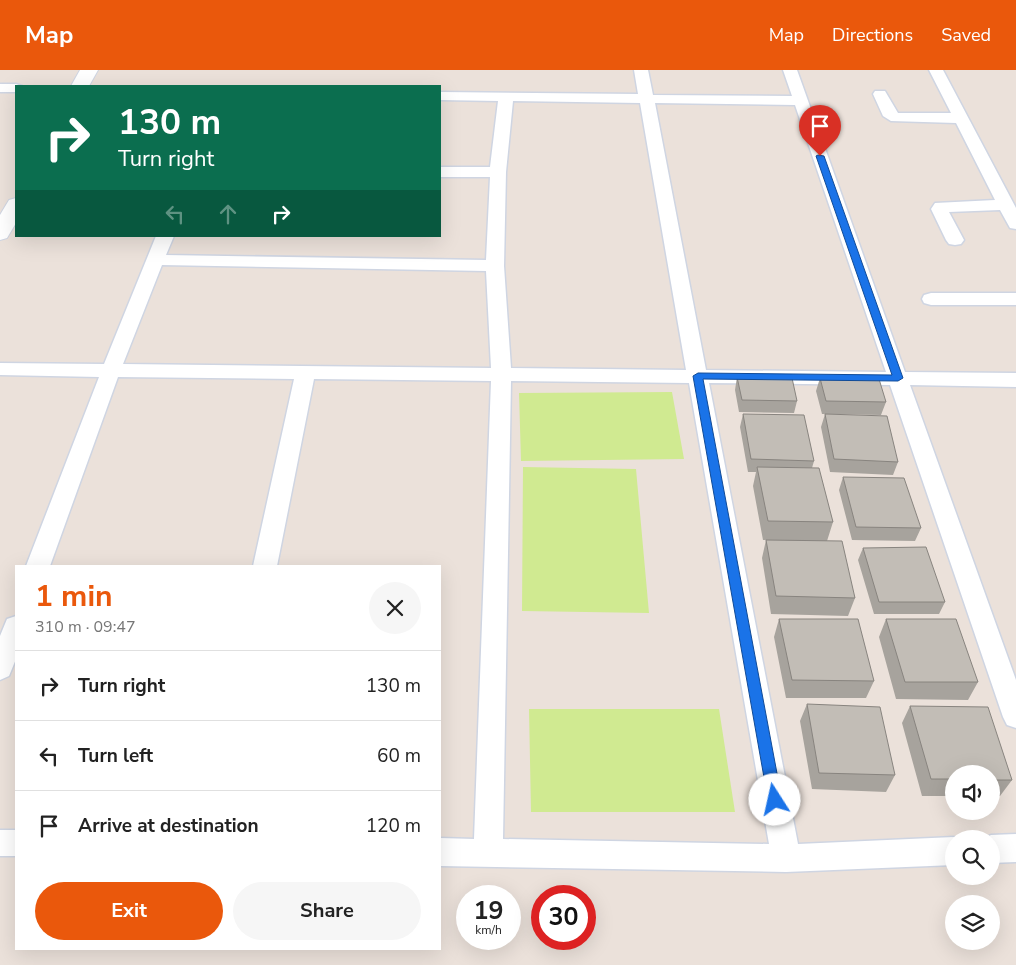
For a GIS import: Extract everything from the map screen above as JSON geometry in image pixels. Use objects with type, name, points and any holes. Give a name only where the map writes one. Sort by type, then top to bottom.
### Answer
[{"type":"street","points":[[81,85],[89,70]]},
{"type":"street","points":[[641,70],[786,858]]},
{"type":"street","points":[[790,70],[1016,717]]},
{"type":"street","points":[[936,70],[1016,224]]},
{"type":"street","points":[[0,88],[15,88]]},
{"type":"street","points":[[880,94],[891,116],[896,118],[961,118]]},
{"type":"street","points":[[441,96],[801,101]]},
{"type":"street","points":[[488,853],[501,374],[495,266],[498,172],[506,97]]},
{"type":"street","points":[[441,172],[498,172]]},
{"type":"street","points":[[955,240],[939,210],[941,207],[1006,205]]},
{"type":"street","points":[[0,234],[15,206]]},
{"type":"street","points":[[38,565],[111,370],[165,237]]},
{"type":"street","points":[[156,260],[495,266]]},
{"type":"street","points":[[931,299],[1016,299]]},
{"type":"street","points":[[0,369],[1016,380]]},
{"type":"street","points":[[265,565],[305,372]]},
{"type":"street","points":[[0,670],[15,629]]},
{"type":"street","points":[[0,843],[15,843]]},
{"type":"street","points":[[1000,849],[1016,848]]},
{"type":"street","points":[[441,852],[786,858],[945,850]]},
{"type":"green space","points":[[672,392],[684,459],[521,461],[519,393]]},
{"type":"green space","points":[[523,467],[636,469],[649,613],[522,611]]},
{"type":"green space","points":[[529,709],[719,709],[735,812],[531,812]]},
{"type":"building","points":[[737,377],[792,378],[797,401],[742,400]]},
{"type":"building","points":[[820,378],[879,379],[886,402],[826,401]]},
{"type":"building","points":[[743,414],[804,415],[814,461],[751,459]]},
{"type":"building","points":[[825,414],[887,416],[898,462],[834,459]]},
{"type":"building","points":[[757,467],[819,468],[833,522],[768,521]]},
{"type":"building","points":[[843,477],[904,478],[921,528],[856,527]]},
{"type":"building","points":[[766,540],[842,541],[855,598],[776,596]]},
{"type":"building","points":[[926,547],[945,602],[879,602],[863,548]]},
{"type":"building","points":[[779,619],[858,619],[874,681],[792,680]]},
{"type":"building","points":[[886,619],[956,619],[978,682],[905,682]]},
{"type":"building","points":[[807,704],[880,707],[895,775],[819,773]]},
{"type":"building","points":[[910,706],[988,707],[1012,780],[1000,780],[1000,765],[945,765],[945,779],[931,779]]},
{"type":"route","points":[[775,800],[698,376],[898,378],[820,156]]}]
